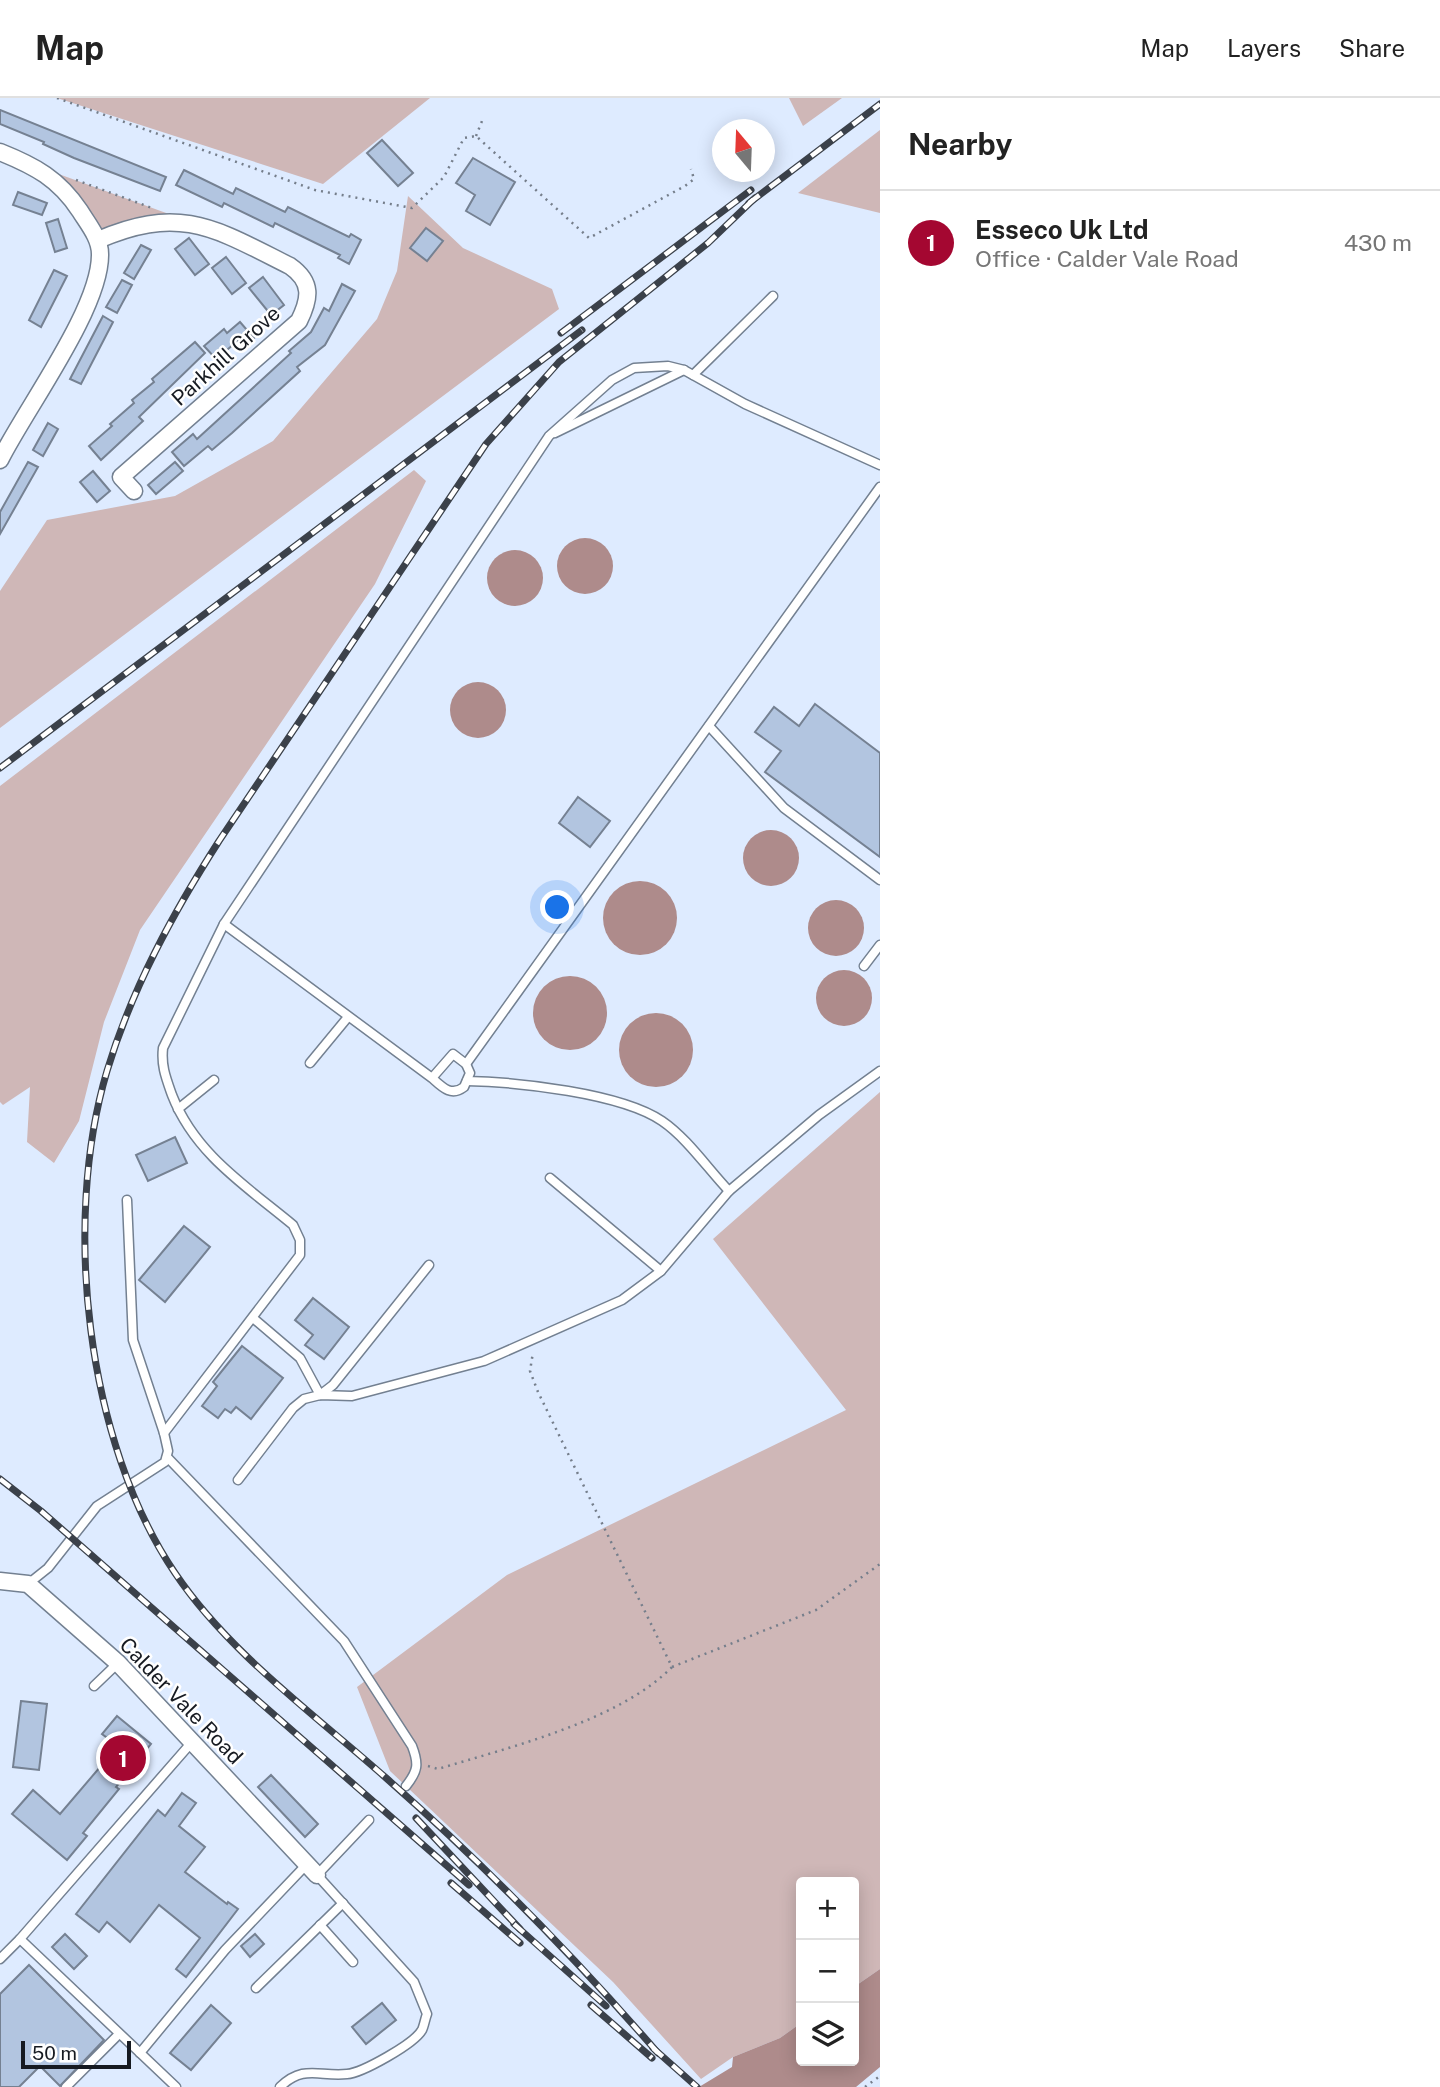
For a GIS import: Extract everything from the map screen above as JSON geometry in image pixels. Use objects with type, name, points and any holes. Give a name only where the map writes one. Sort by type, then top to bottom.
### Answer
[{"type":"street","points":[[0,152],[31,164],[64,187],[98,240],[100,256],[88,306],[6,431],[0,460]]},
{"type":"street","name":"Parkhill Grove","points":[[98,240],[142,224],[191,222],[290,266],[303,275],[309,290],[307,304],[299,321],[121,477],[134,491]]},
{"type":"street","points":[[0,1581],[28,1584]]},
{"type":"street","name":"Calder Vale Road","points":[[28,1584],[118,1663],[312,1869]]},
{"type":"lane","points":[[693,375],[773,296]]},
{"type":"lane","points":[[164,1433],[292,1268],[300,1255],[300,1240],[293,1225],[206,1153],[178,1109],[161,1065],[163,1048],[224,924],[549,436],[603,387],[634,368],[652,365],[684,370],[745,404],[880,465]]},
{"type":"lane","points":[[549,436],[684,370]]},
{"type":"lane","points":[[466,1064],[880,487]]},
{"type":"lane","points":[[709,726],[784,808],[880,880]]},
{"type":"lane","points":[[224,924],[447,1091],[454,1092],[464,1087],[470,1073],[466,1064],[453,1054],[432,1078]]},
{"type":"lane","points":[[864,966],[880,945]]},
{"type":"lane","points":[[310,1063],[348,1017]]},
{"type":"lane","points":[[237,1480],[293,1408],[304,1399],[320,1395],[352,1396],[484,1362],[622,1300],[661,1271],[729,1191],[819,1115],[880,1071]]},
{"type":"lane","points":[[178,1109],[214,1080]]},
{"type":"lane","points":[[467,1081],[519,1082],[629,1106],[662,1121],[729,1191]]},
{"type":"lane","points":[[550,1178],[661,1271]]},
{"type":"lane","points":[[28,1584],[48,1568],[97,1506],[153,1472],[167,1457],[164,1433],[133,1340],[127,1200]]},
{"type":"lane","points":[[320,1395],[333,1385],[429,1265]]},
{"type":"lane","points":[[253,1318],[300,1358],[320,1395]]},
{"type":"lane","points":[[167,1457],[344,1641],[412,1746],[418,1763],[415,1774],[406,1786]]},
{"type":"lane","points":[[94,1686],[118,1663]]},
{"type":"lane","points":[[0,1959],[192,1742]]},
{"type":"lane","points":[[140,2053],[225,1950],[369,1820]]},
{"type":"lane","points":[[280,2087],[292,2075],[311,2072],[344,2075],[362,2072],[421,2032],[427,2014],[414,1982],[312,1869]]},
{"type":"lane","points":[[256,1988],[343,1902]]},
{"type":"lane","points":[[320,1925],[353,1962]]},
{"type":"lane","points":[[20,1939],[176,2087]]},
{"type":"lane","points":[[66,2087],[120,2034]]},
{"type":"path","points":[[57,98],[315,190],[412,208],[444,177],[464,138],[476,136]]},
{"type":"path","points":[[476,136],[481,121]]},
{"type":"path","points":[[476,136],[589,238],[685,186],[694,179],[691,169]]},
{"type":"path","points":[[68,177],[154,208]]},
{"type":"path","points":[[538,1336],[530,1371],[538,1392],[673,1667]]},
{"type":"path","points":[[418,1763],[438,1769],[527,1742],[616,1706],[654,1685],[673,1667],[816,1610],[880,1564]]},
{"type":"path","points":[[865,2087],[880,2076]]},
{"type":"shaded area","points":[[57,98],[430,98],[323,184]]},
{"type":"shaded area","points":[[789,98],[842,98],[803,126]]},
{"type":"shaded area","points":[[880,130],[880,213],[798,193]]},
{"type":"shaded area","points":[[31,164],[191,222],[98,240]]},
{"type":"shaded area","points":[[408,196],[463,248],[552,289],[559,309],[0,728],[0,591],[47,520],[175,496],[273,441],[377,319],[397,271]]},
{"type":"shaded area","points":[[414,470],[426,481],[375,584],[140,930],[104,1022],[79,1121],[54,1163],[27,1142],[30,1087],[3,1105],[0,1102],[0,786]]},
{"type":"shaded area","points":[[579,538],[591,538],[601,542],[609,550],[613,566],[609,582],[601,590],[591,594],[579,594],[569,590],[561,582],[557,572],[557,560],[561,550],[569,542]]},
{"type":"shaded area","points":[[509,550],[521,550],[531,554],[539,562],[543,578],[539,594],[531,602],[521,606],[509,606],[499,602],[491,594],[487,584],[487,572],[491,562],[499,554]]},
{"type":"shaded area","points":[[472,682],[484,682],[494,686],[502,694],[506,710],[502,726],[494,734],[484,738],[472,738],[462,734],[454,726],[450,716],[450,704],[454,694],[462,686]]},
{"type":"shaded area","points":[[765,830],[777,830],[787,834],[795,842],[799,858],[795,874],[787,882],[777,886],[765,886],[755,882],[747,874],[743,864],[743,852],[747,842],[755,834]]},
{"type":"shaded area","points":[[640,881],[661,887],[671,897],[677,918],[671,939],[661,949],[640,955],[619,949],[609,939],[603,918],[609,897],[619,887]]},
{"type":"shaded area","points":[[830,900],[842,900],[852,904],[860,912],[864,928],[860,944],[852,952],[842,956],[830,956],[820,952],[812,944],[808,934],[808,922],[812,912],[820,904]]},
{"type":"shaded area","points":[[838,970],[850,970],[860,974],[868,982],[872,998],[868,1014],[860,1022],[850,1026],[838,1026],[828,1022],[820,1014],[816,1004],[816,992],[820,982],[828,974]]},
{"type":"shaded area","points":[[570,976],[591,982],[601,992],[607,1013],[601,1034],[591,1044],[570,1050],[549,1044],[539,1034],[533,1013],[539,992],[549,982]]},
{"type":"shaded area","points":[[656,1013],[677,1019],[687,1029],[693,1050],[687,1071],[677,1081],[656,1087],[635,1081],[625,1071],[619,1050],[625,1029],[635,1019]]},
{"type":"shaded area","points":[[880,1092],[880,1969],[859,1984],[859,1877],[796,1877],[796,2027],[780,2038],[733,2057],[701,2079],[613,1982],[390,1771],[357,1687],[507,1575],[846,1410],[713,1239]]},
{"type":"shaded area","points":[[880,1969],[880,2067],[856,2087],[699,2087],[732,2067],[733,2057],[780,2038],[796,2027],[796,2066],[859,2066],[859,1984]]},
{"type":"building","points":[[0,110],[166,177],[160,191],[74,158],[0,124]]},
{"type":"building","points":[[382,140],[413,173],[398,186],[367,153]]},
{"type":"building","points":[[473,158],[515,182],[490,225],[466,211],[475,195],[456,183]]},
{"type":"building","points":[[184,170],[233,194],[236,188],[285,212],[288,207],[349,237],[351,234],[361,240],[349,264],[338,258],[340,255],[275,223],[273,227],[224,203],[222,207],[176,185]]},
{"type":"building","points":[[18,192],[47,203],[42,215],[13,205]]},
{"type":"building","points":[[58,219],[67,248],[55,252],[46,223]]},
{"type":"building","points":[[426,228],[443,241],[427,261],[410,248]]},
{"type":"building","points":[[189,238],[209,264],[195,275],[175,249]]},
{"type":"building","points":[[141,245],[151,250],[134,279],[124,273]]},
{"type":"building","points":[[226,257],[246,283],[232,294],[212,268]]},
{"type":"building","points":[[54,270],[67,276],[41,327],[29,320]]},
{"type":"building","points":[[263,277],[284,305],[271,315],[249,288]]},
{"type":"building","points":[[122,280],[132,285],[117,313],[106,307]]},
{"type":"building","points":[[342,284],[355,291],[325,345],[297,367],[300,371],[232,433],[212,450],[208,446],[184,466],[172,452],[193,434],[197,439],[291,353],[289,351],[311,332],[324,308],[329,311]]},
{"type":"building","points":[[103,316],[113,322],[81,384],[70,379]]},
{"type":"building","points":[[240,322],[254,338],[244,346],[239,340],[216,359],[204,346],[224,329],[227,333]]},
{"type":"building","points":[[195,342],[205,353],[139,417],[143,421],[101,460],[89,446],[134,403],[132,400],[154,382],[152,379]]},
{"type":"building","points":[[48,423],[58,429],[43,456],[33,450]]},
{"type":"building","points":[[28,462],[38,467],[0,534],[0,512]]},
{"type":"building","points":[[175,462],[183,471],[156,494],[148,485]]},
{"type":"building","points":[[93,471],[110,491],[97,502],[80,482]]},
{"type":"building","points":[[815,704],[880,753],[880,857],[765,772],[781,751],[755,732],[774,707],[799,726]]},
{"type":"building","points":[[578,797],[610,821],[590,847],[559,823]]},
{"type":"building","points":[[175,1137],[187,1163],[148,1181],[136,1155]]},
{"type":"building","points":[[184,1226],[210,1247],[165,1302],[139,1280]]},
{"type":"building","points":[[313,1298],[349,1327],[324,1359],[305,1345],[313,1335],[295,1320]]},
{"type":"building","points":[[242,1346],[283,1378],[251,1419],[236,1407],[231,1413],[225,1409],[218,1418],[202,1406],[217,1386],[213,1382]]},
{"type":"building","points":[[21,1701],[47,1704],[39,1770],[13,1767]]},
{"type":"building","points":[[117,1716],[151,1744],[116,1787],[119,1789],[83,1833],[87,1836],[67,1860],[12,1814],[33,1790],[60,1814],[118,1746],[102,1734]]},
{"type":"building","points":[[271,1775],[318,1824],[305,1837],[258,1787]]},
{"type":"building","points":[[182,1793],[196,1803],[179,1826],[205,1847],[185,1872],[227,1904],[228,1902],[238,1909],[186,1977],[176,1969],[200,1938],[159,1905],[130,1942],[107,1922],[99,1932],[76,1914],[158,1810],[165,1816]]},
{"type":"building","points":[[65,1934],[87,1956],[74,1969],[52,1947]]},
{"type":"building","points":[[255,1934],[264,1944],[250,1957],[241,1946]]},
{"type":"building","points":[[29,1965],[104,2040],[60,2086],[40,2066],[19,2087],[0,2087],[0,1994]]},
{"type":"building","points":[[382,2003],[396,2020],[366,2044],[352,2027]]},
{"type":"building","points":[[211,2005],[231,2023],[191,2070],[170,2053]]},
{"type":"railway","points":[[749,203],[880,104]]},
{"type":"railway","points":[[561,333],[751,190]]},
{"type":"railway","points":[[658,2053],[593,1980],[492,1876],[422,1810],[246,1656],[196,1602],[175,1573],[145,1520],[120,1461],[103,1396],[91,1330],[85,1262],[86,1195],[93,1131],[117,1040],[155,952],[219,841],[486,444],[559,362],[708,243],[755,198]]},
{"type":"railway","points":[[0,768],[582,330]]},
{"type":"railway","points":[[0,1479],[41,1511],[469,1885]]},
{"type":"railway","points":[[416,1818],[520,1929]]},
{"type":"railway","points":[[451,1883],[520,1943]]},
{"type":"railway","points":[[514,1924],[606,2006]]},
{"type":"railway","points":[[591,2005],[652,2058]]},
{"type":"railway","points":[[653,2048],[697,2087]]},
{"type":"place","name":"Esseco Uk Ltd","points":[[123,1758]]}]
